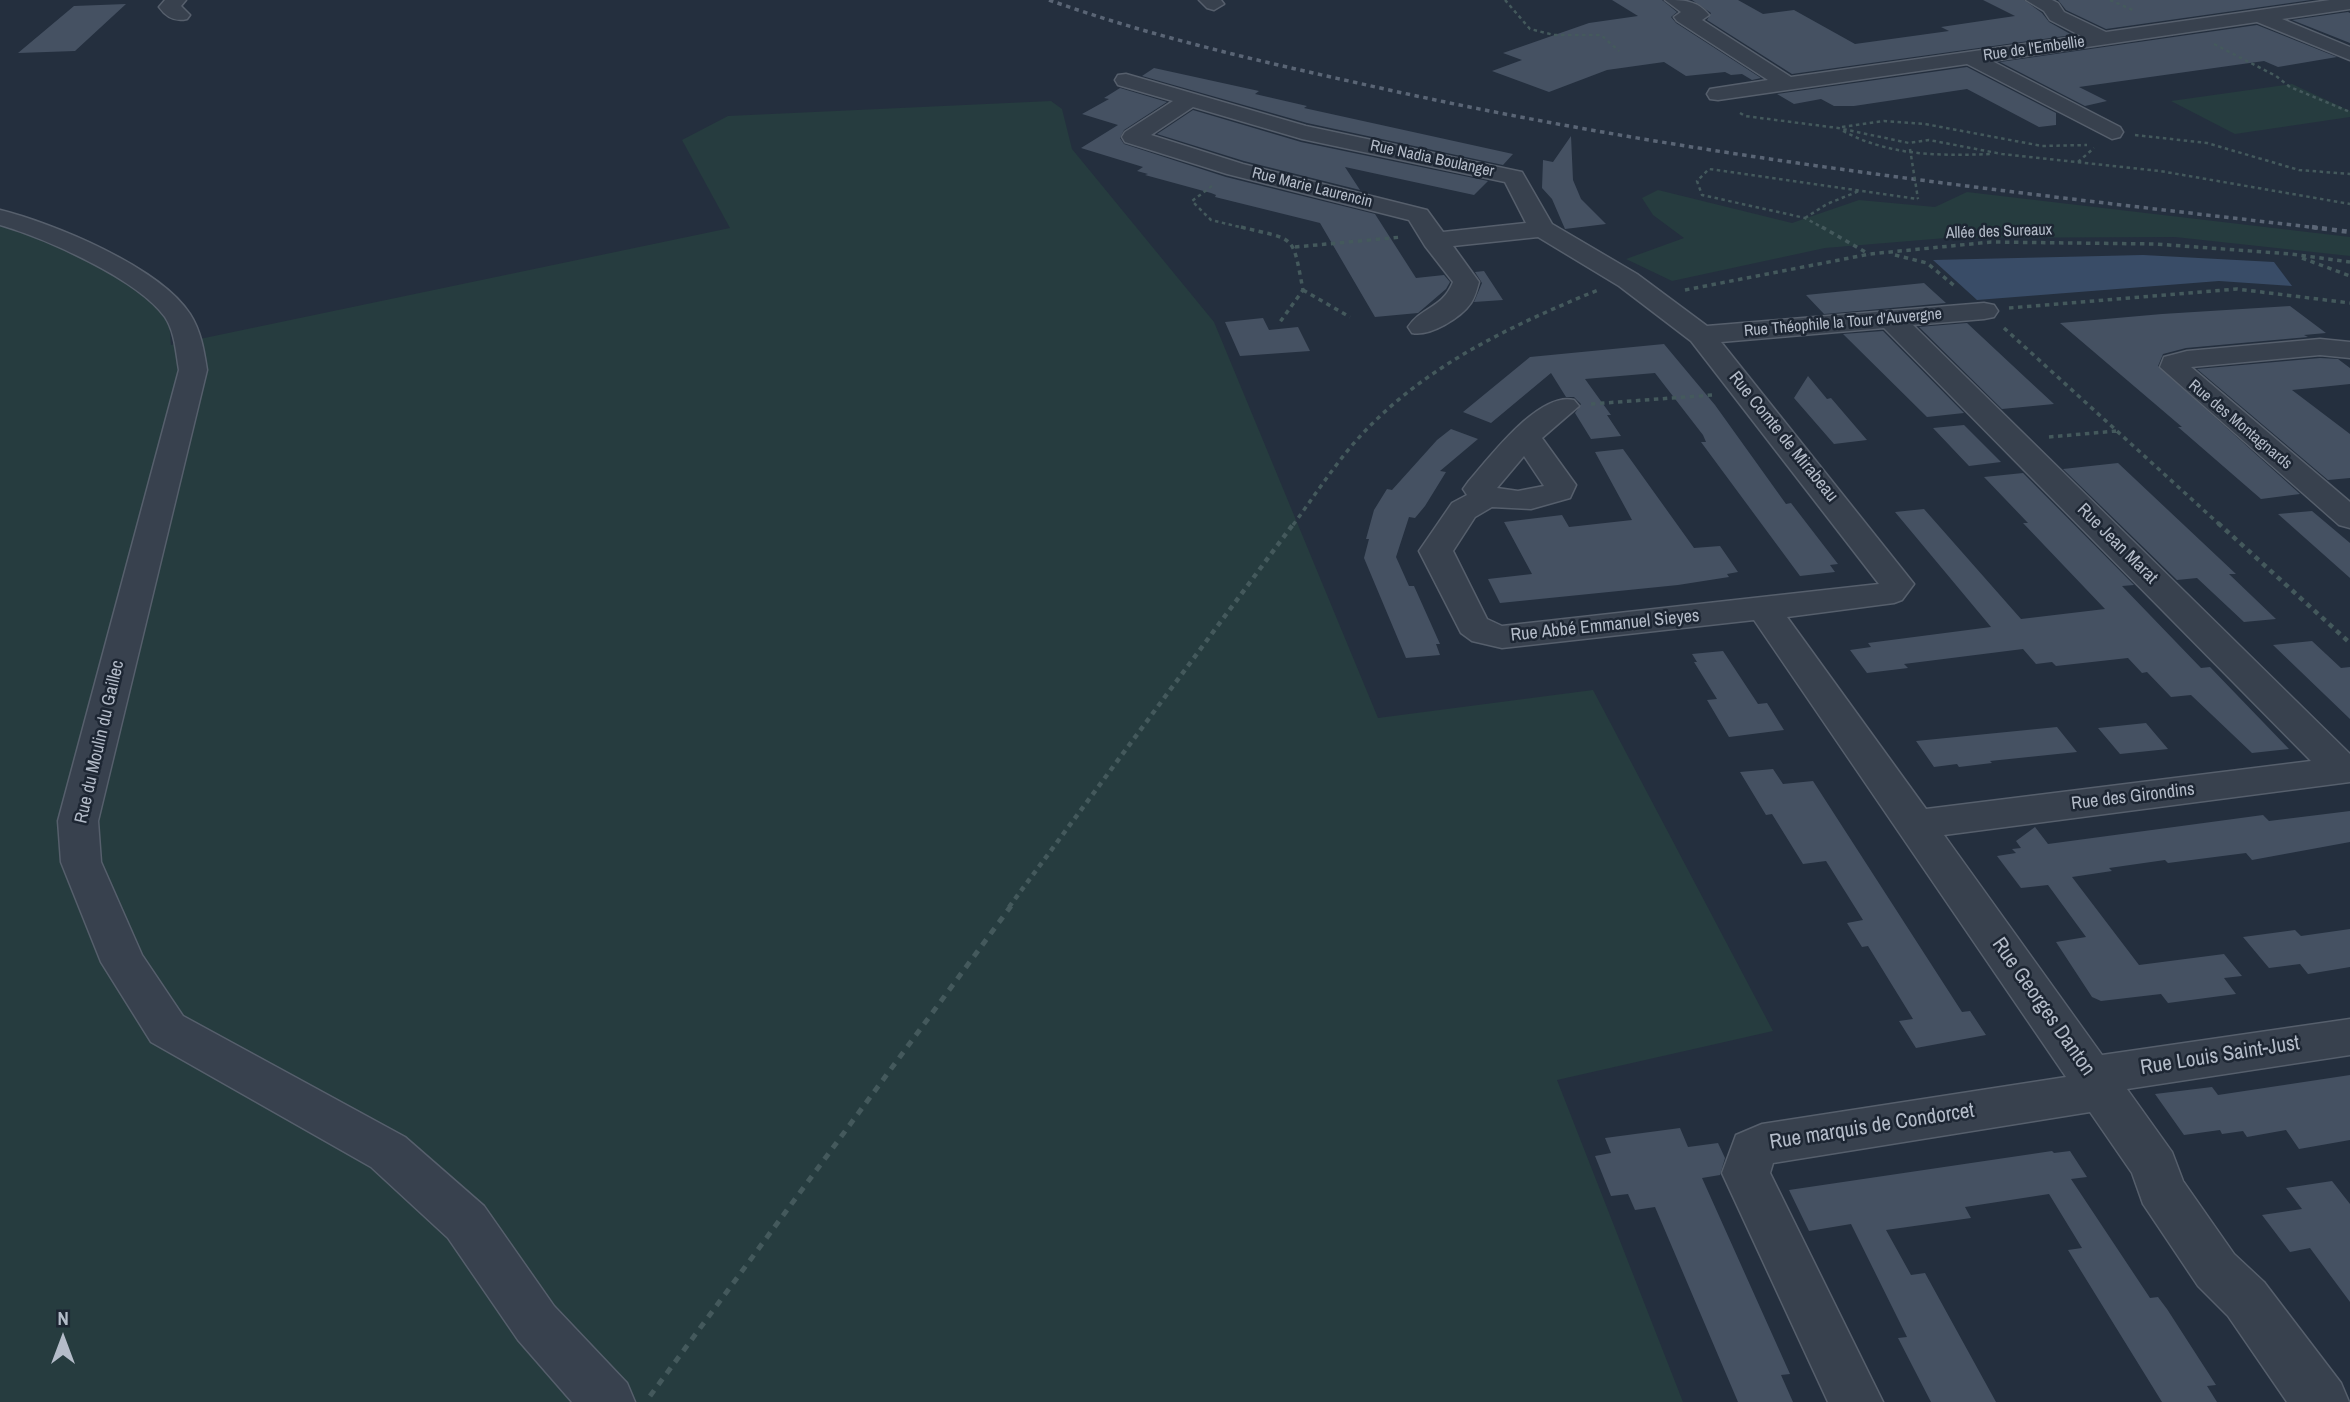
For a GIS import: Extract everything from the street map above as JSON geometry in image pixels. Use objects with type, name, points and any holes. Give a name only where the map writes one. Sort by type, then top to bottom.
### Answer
[{"type":"street","points":[[1675,0],[1699,15],[1684,17],[1786,83]]},
{"type":"street","points":[[2036,0],[2050,7],[2057,16],[2104,39]]},
{"type":"street","points":[[2223,0],[2350,54]]},
{"type":"street","name":"Rue de l'Embellie","points":[[1717,94],[2350,3]]},
{"type":"street","points":[[1971,58],[2104,139]]},
{"type":"street","name":"Rue Nadia Boulanger","points":[[1126,80],[1185,100],[1302,132],[1514,177],[1542,229]]},
{"type":"street","name":"Rue Marie Laurencin","points":[[1185,100],[1133,137],[1235,169],[1418,215],[1466,282],[1459,301],[1422,327]]},
{"type":"street","name":"Rue du Moulin du Gaillec","points":[[0,217],[40,229],[66,241],[150,288],[175,311],[188,337],[192,370],[78,821],[81,862],[123,962],[167,1028],[388,1152],[466,1222],[536,1323],[608,1402]]},
{"type":"street","points":[[1432,237],[1542,229],[1654,298]]},
{"type":"street","name":"Rue Comte de Mirabeau","points":[[1654,298],[1701,335],[1896,579],[1895,588]]},
{"type":"street","name":"Rue Théophile la Tour d'Auvergne","points":[[1701,335],[1984,311]]},
{"type":"street","name":"Rue Jean Marat","points":[[1891,319],[2346,770]]},
{"type":"street","name":"Rue des Montagnards","points":[[2349,515],[2174,367],[2174,363],[2187,359],[2320,347],[2350,350]]},
{"type":"street","points":[[1525,436],[1560,485],[1559,491],[1551,496],[1539,497],[1500,500],[1486,497],[1479,489],[1525,436],[1564,406]]},
{"type":"street","name":"Rue Abbé Emmanuel Sieyes","points":[[1486,497],[1463,510],[1436,551],[1473,625],[1484,633],[1502,637],[1882,596],[1895,588]]},
{"type":"street","name":"Rue Georges Danton","points":[[1764,608],[2155,1167],[2161,1189],[2216,1270],[2246,1298],[2322,1402]]},
{"type":"street","name":"Rue des Girondins","points":[[1916,825],[2346,770]]},
{"type":"street","name":"Rue Louis Saint-Just","points":[[2096,1084],[2350,1037]]},
{"type":"street","name":"Rue marquis de Condorcet","points":[[1856,1402],[1746,1173],[1753,1149],[1762,1144],[2096,1084]]},
{"type":"path","points":[[1505,0],[1530,29],[1554,35],[1601,35],[1619,51]]},
{"type":"path","points":[[2181,28],[2276,76],[2290,87],[2350,112]]},
{"type":"path","points":[[1717,94],[1717,99],[1745,116],[1838,128],[1909,143],[1929,141],[2002,154],[2160,171],[2350,204]]},
{"type":"path","points":[[1838,128],[1884,121],[1924,124],[2042,146],[2104,139],[2213,144],[2333,176],[2350,174]]},
{"type":"path","points":[[1838,128],[1852,137],[1892,151],[1937,156],[2002,154]]},
{"type":"path","points":[[1870,254],[1805,218],[1702,195],[1697,181],[1709,169],[1918,199],[1909,143]]},
{"type":"path","points":[[1235,169],[1192,201],[1211,220],[1288,239],[1295,247],[1303,290],[1280,322]]},
{"type":"path","points":[[1805,218],[1827,204],[1859,190]]},
{"type":"path","points":[[1295,247],[1432,237]]},
{"type":"path","name":"Allée des Sureaux","points":[[1654,298],[1870,254],[1991,242],[2094,242],[2291,254],[2350,262]]},
{"type":"path","points":[[1891,254],[1927,263],[1984,311],[2350,643]]},
{"type":"path","points":[[2291,254],[2350,276]]},
{"type":"path","points":[[646,1402],[1245,587],[1364,432],[1414,386],[1471,348],[1535,316],[1628,280]]},
{"type":"path","points":[[1984,311],[2237,289],[2350,303]]},
{"type":"path","points":[[1303,290],[1350,317]]},
{"type":"path","points":[[1564,406],[1747,393]]},
{"type":"path","points":[[2014,441],[2116,431]]},
{"type":"green space","points":[[2292,84],[2350,111],[2350,117],[2235,134],[2171,101]]},
{"type":"green space","points":[[1051,101],[1062,109],[1072,149],[1214,322],[1378,718],[1593,690],[1773,1031],[1557,1080],[1683,1402],[0,1402],[0,224],[88,260],[132,286],[164,315],[169,326],[171,345],[730,228],[682,140],[728,116]]},
{"type":"green space","points":[[1658,190],[1792,223],[1859,200],[1935,207],[1967,192],[2350,237],[2350,256],[2175,237],[1946,238],[1825,248],[1672,281],[1626,259],[1684,238],[1653,215],[1642,198]]},
{"type":"water","points":[[2143,255],[2274,262],[2292,286],[2219,281],[1977,300],[1933,260]]},
{"type":"building","points":[[1612,0],[1662,0],[1677,12],[1671,17],[1676,23],[1761,78],[1752,80],[1742,74],[1731,75],[1725,72],[1686,76],[1664,62],[1607,70],[1549,92],[1492,71],[1522,60],[1503,53],[1589,23],[1638,16]]},
{"type":"building","points":[[1692,0],[1738,0],[1763,14],[1794,10],[1855,44],[1949,31],[1941,27],[2015,16],[1983,0],[2024,0],[2042,13],[2049,22],[2072,35],[1792,74],[1707,20],[1711,13]]},
{"type":"building","points":[[2058,0],[2311,0],[2106,29],[2066,10]]},
{"type":"building","points":[[126,4],[75,51],[18,53],[74,6]]},
{"type":"building","points":[[2348,12],[2350,43],[2292,20]]},
{"type":"building","points":[[2257,25],[2337,57],[2278,67],[2264,61],[2079,87],[2107,101],[2085,106],[2000,62]]},
{"type":"building","points":[[1967,67],[2056,113],[2056,125],[2039,127],[1967,89],[1854,106],[1834,106],[1821,99],[1794,104],[1777,94]]},
{"type":"building","points":[[1154,68],[1259,91],[1255,94],[1307,106],[1304,108],[1513,154],[1503,165],[1307,123],[1142,76]]},
{"type":"building","points":[[1120,88],[1167,102],[1124,130],[1120,138],[1124,144],[1226,177],[1375,214],[1416,278],[1444,275],[1450,282],[1446,289],[1418,313],[1375,317],[1320,223],[1215,197],[1216,195],[1211,193],[1137,171],[1143,167],[1081,148],[1118,125],[1082,114],[1109,99],[1104,98]]},
{"type":"building","points":[[1193,110],[1301,142],[1488,181],[1474,195],[1345,167],[1360,190],[1244,161],[1157,134]]},
{"type":"building","points":[[1571,136],[1573,180],[1581,199],[1606,224],[1565,229],[1552,199],[1542,188],[1543,160],[1553,162]]},
{"type":"building","points":[[1484,271],[1503,300],[1474,302],[1482,283],[1475,272]]},
{"type":"building","points":[[1924,283],[1946,303],[1824,314],[1806,295]]},
{"type":"building","points":[[2290,306],[2326,333],[2186,348],[2163,354],[2158,366],[2300,494],[2261,499],[2178,427],[2182,427],[2060,323],[2162,314]]},
{"type":"building","points":[[1263,318],[1269,330],[1298,327],[1310,351],[1240,356],[1225,322]]},
{"type":"building","points":[[1967,323],[2054,404],[2002,409],[1919,327]]},
{"type":"building","points":[[1883,331],[1964,413],[1927,417],[1843,334]]},
{"type":"building","points":[[1664,344],[1715,405],[1786,504],[1791,503],[1838,564],[1830,565],[1835,572],[1800,576],[1701,442],[1706,442],[1703,435],[1655,373],[1585,379],[1611,415],[1607,415],[1621,436],[1591,439],[1575,413],[1581,404],[1574,397],[1566,397],[1551,373],[1491,423],[1463,412],[1530,357]]},
{"type":"building","points":[[2320,358],[2338,359],[2350,368],[2350,384],[2292,390],[2350,434],[2350,478],[2328,480],[2197,369]]},
{"type":"building","points":[[1808,376],[1867,440],[1834,444],[1794,398]]},
{"type":"building","points":[[1964,425],[2001,462],[1969,466],[1933,428]]},
{"type":"building","points":[[1451,429],[1478,439],[1440,471],[1446,472],[1425,506],[1415,518],[1409,517],[1396,557],[1409,586],[1414,586],[1440,644],[1436,644],[1440,655],[1406,658],[1364,558],[1369,539],[1366,539],[1374,510],[1387,489],[1392,490],[1437,440]]},
{"type":"building","points":[[1623,449],[1694,548],[1720,546],[1738,572],[1727,574],[1729,577],[1678,585],[1500,603],[1488,579],[1532,574],[1504,522],[1562,515],[1569,527],[1632,520],[1595,452]]},
{"type":"building","points":[[2118,463],[2236,574],[2229,574],[2276,619],[2244,622],[2197,578],[2177,580],[2063,469]]},
{"type":"building","points":[[2023,473],[2134,585],[2122,586],[2201,668],[2210,667],[2289,749],[2252,753],[2191,695],[2171,697],[2147,672],[2142,673],[2128,658],[2056,666],[2052,662],[2036,664],[2023,649],[1904,664],[1908,668],[1867,673],[1850,650],[1871,647],[1868,643],[1991,627],[1895,512],[1924,509],[2021,619],[2105,609],[2023,523],[2028,523],[1984,477]]},
{"type":"building","points":[[2312,511],[2350,543],[2350,578],[2278,514]]},
{"type":"building","points":[[2312,641],[2341,668],[2350,667],[2350,719],[2273,645]]},
{"type":"building","points":[[1723,651],[1758,704],[1767,703],[1784,730],[1729,737],[1707,700],[1717,699],[1694,662],[1697,662],[1692,654]]},
{"type":"building","points":[[2146,723],[2168,749],[2120,754],[2098,728]]},
{"type":"building","points":[[2057,727],[2077,752],[1959,767],[1957,764],[1934,767],[1916,741]]},
{"type":"building","points":[[1773,769],[1783,784],[1813,781],[1962,1012],[1970,1011],[1986,1035],[1916,1048],[1899,1021],[1913,1019],[1868,946],[1862,947],[1847,923],[1863,920],[1826,861],[1803,864],[1772,814],[1766,815],[1740,772]]},
{"type":"building","points":[[2350,811],[2350,842],[2252,860],[2246,853],[2168,863],[2165,860],[2109,868],[2112,871],[2072,877],[2139,965],[2224,954],[2242,976],[2224,978],[2236,994],[2168,1003],[2161,994],[2101,1001],[2092,997],[2056,942],[2086,937],[2048,885],[2021,888],[1997,856],[2016,853],[2012,849],[2021,848],[2016,841],[2035,827],[2048,844],[2263,815],[2269,821]]},
{"type":"building","points":[[2350,929],[2350,967],[2308,974],[2300,964],[2269,968],[2243,937],[2295,930],[2301,936]]},
{"type":"building","points":[[2350,1075],[2350,1140],[2299,1149],[2286,1130],[2247,1137],[2243,1131],[2222,1134],[2220,1130],[2184,1135],[2155,1094],[2212,1087],[2218,1095]]},
{"type":"building","points":[[1680,1128],[1688,1147],[1718,1143],[1725,1158],[1720,1175],[1702,1178],[1790,1374],[1781,1375],[1793,1402],[1738,1402],[1655,1207],[1635,1210],[1628,1194],[1611,1196],[1595,1156],[1611,1153],[1605,1138]]},
{"type":"building","points":[[2052,1151],[2070,1151],[2087,1177],[2071,1179],[2150,1298],[2158,1297],[2167,1309],[2216,1385],[2207,1386],[2217,1402],[2162,1402],[2068,1250],[2082,1248],[2049,1194],[1965,1207],[1971,1218],[1886,1230],[1911,1275],[1925,1273],[1996,1402],[1931,1402],[1898,1338],[1907,1337],[1851,1224],[1809,1231],[1789,1190]]},
{"type":"building","points":[[2332,1181],[2350,1204],[2350,1302],[2310,1248],[2290,1252],[2262,1215],[2302,1209],[2286,1188]]},
{"type":"railway","points":[[1049,0],[1125,25],[1241,56],[1478,109],[1598,131],[1840,169],[2327,229]]},
{"type":"railway","points":[[2312,227],[2350,232]]}]
